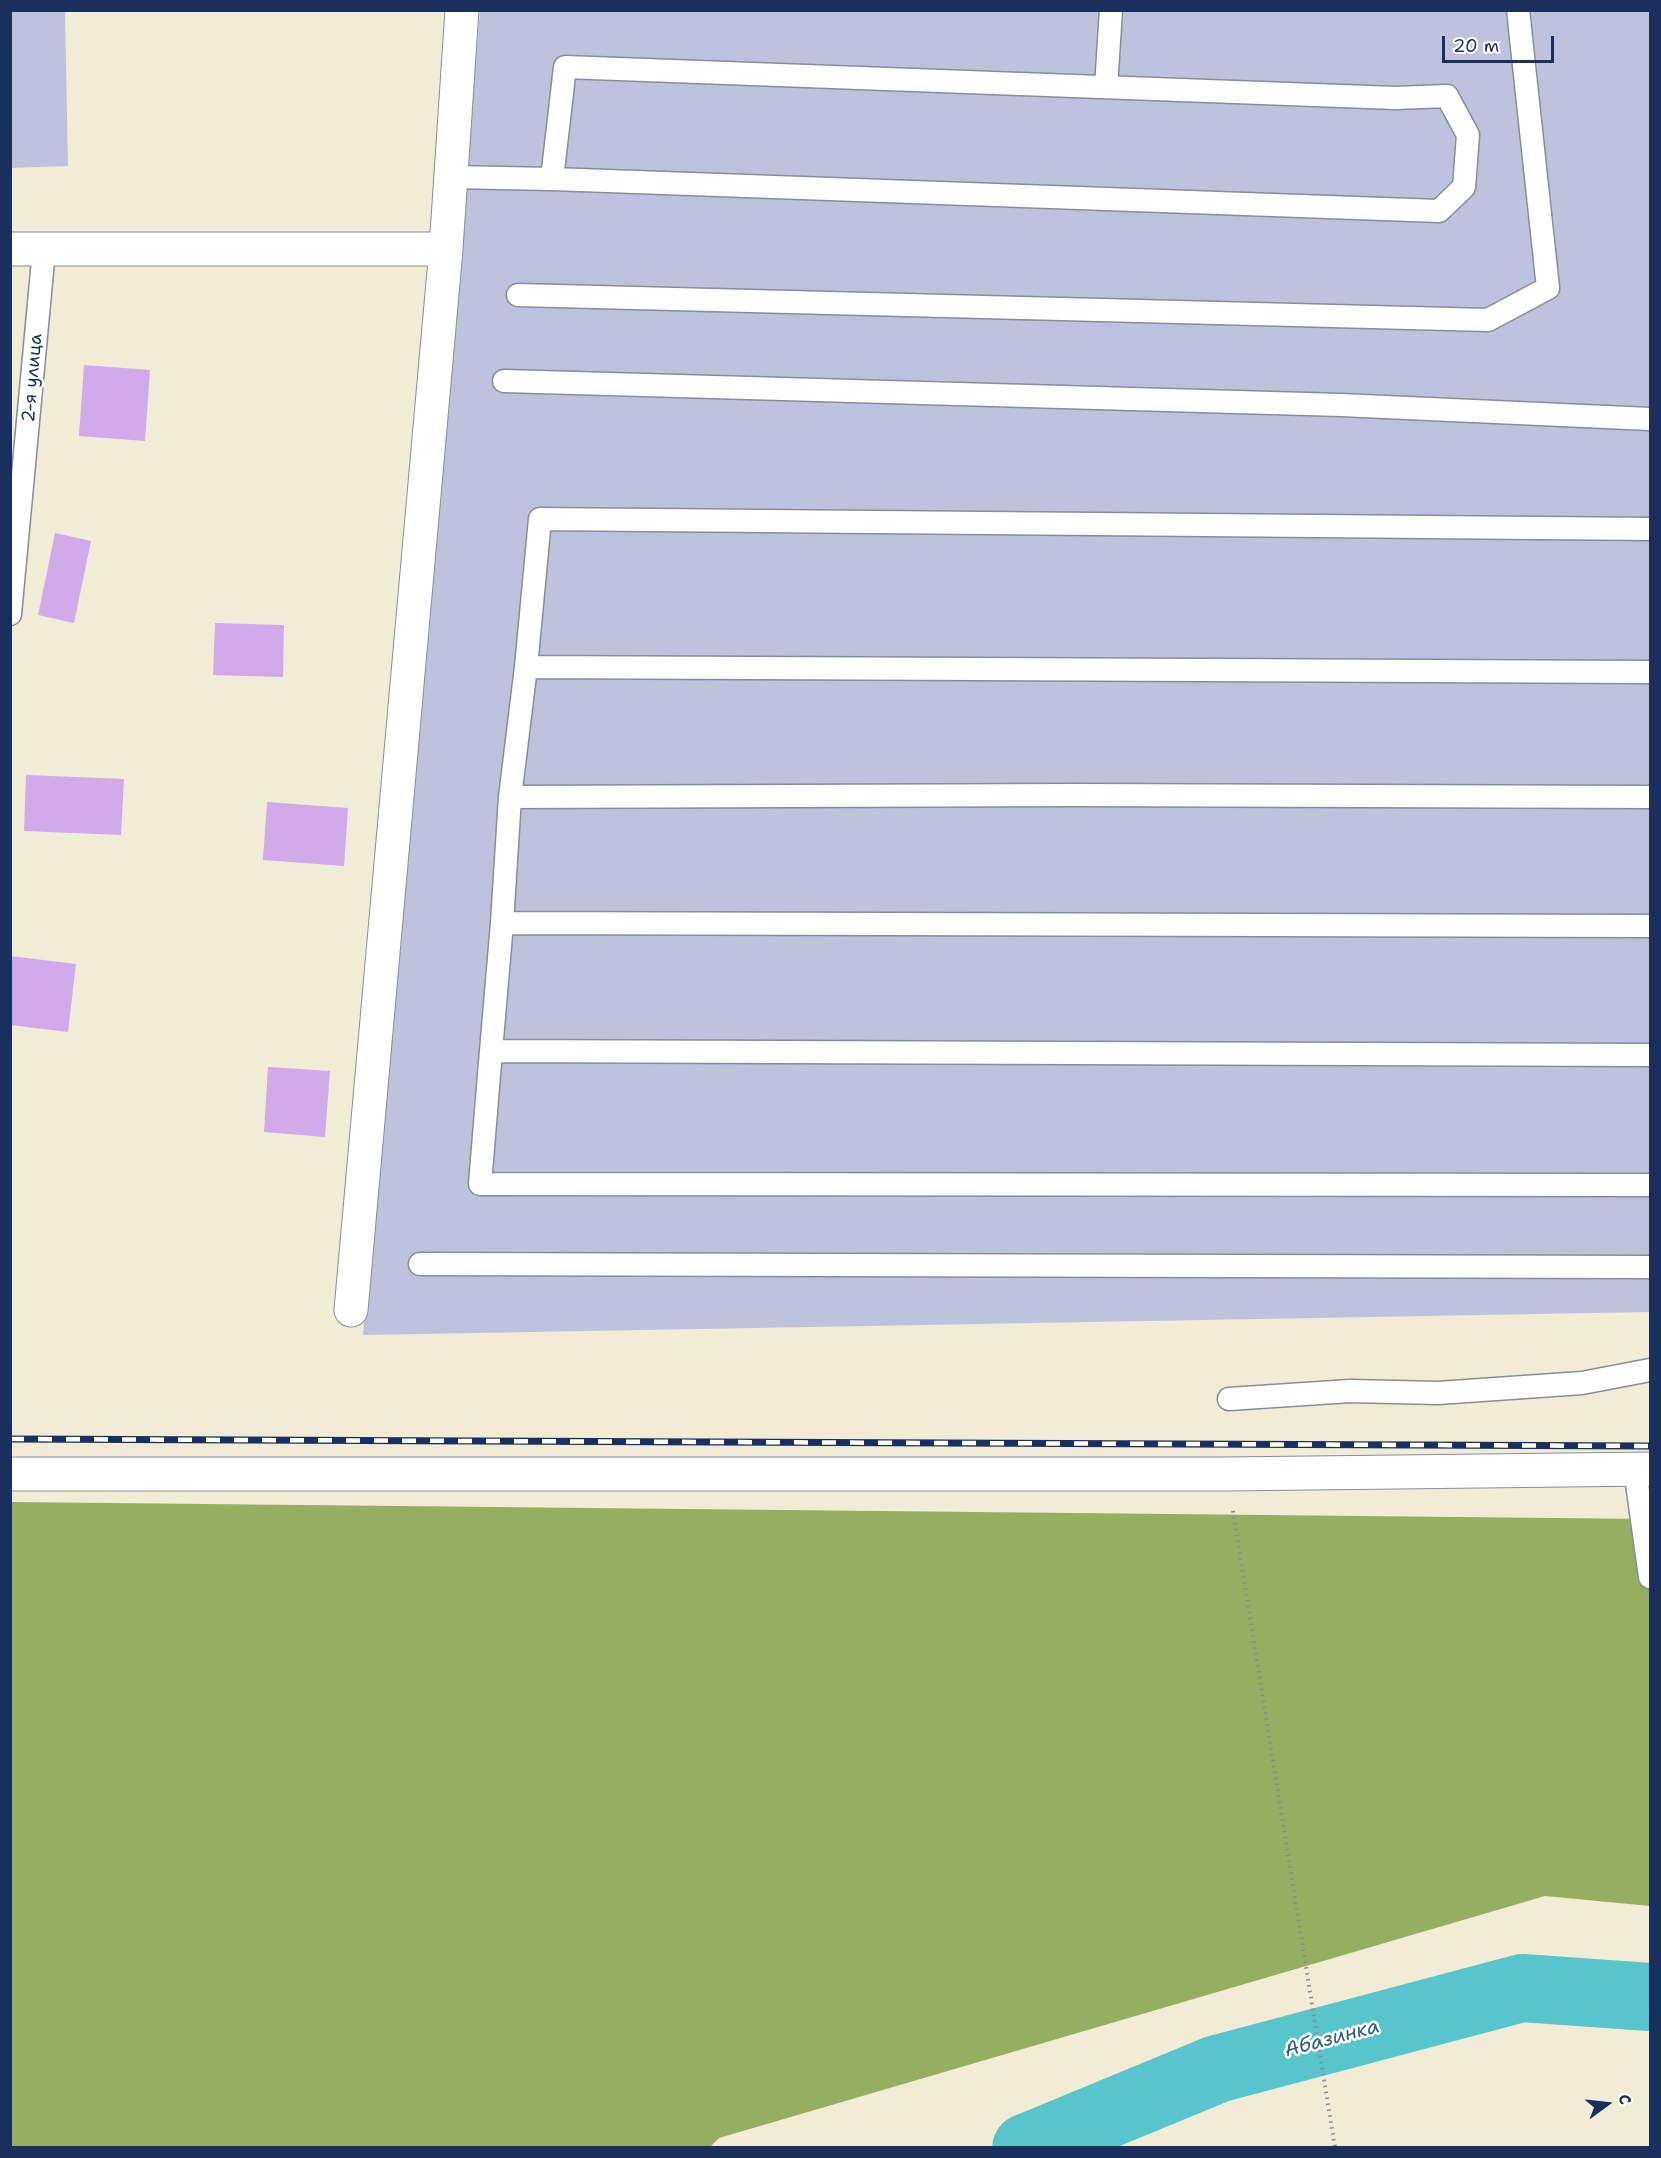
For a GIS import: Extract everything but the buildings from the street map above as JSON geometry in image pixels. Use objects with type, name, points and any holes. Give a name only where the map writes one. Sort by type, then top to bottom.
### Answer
[{"type":"street","points":[[351,1310],[446,249],[462,10]]},
{"type":"street","points":[[10,249],[446,249]]},
{"type":"street","points":[[10,1474],[1227,1474],[1643,1469]]},
{"type":"lane","points":[[1106,87],[1111,10]]},
{"type":"lane","points":[[519,295],[1488,320],[1548,288],[1518,10]]},
{"type":"lane","points":[[451,177],[1438,211],[1464,187],[1468,135],[1447,96],[1395,98],[565,67],[552,179]]},
{"type":"lane","name":"2-я улица","points":[[10,614],[44,250]]},
{"type":"lane","points":[[504,381],[1341,405],[1650,419]]},
{"type":"lane","points":[[1650,529],[540,519],[526,667],[510,798],[480,1184],[1650,1185]]},
{"type":"lane","points":[[526,667],[1650,672]]},
{"type":"lane","points":[[510,798],[1076,795],[1650,797]]},
{"type":"lane","points":[[502,923],[1650,926]]},
{"type":"lane","points":[[491,1051],[1650,1055]]},
{"type":"lane","points":[[420,1264],[1650,1267]]},
{"type":"lane","points":[[1229,1399],[1350,1391],[1449,1393],[1582,1383],[1650,1370]]},
{"type":"lane","points":[[1643,1469],[1650,1577]]},
{"type":"path","points":[[1227,1474],[1335,2148]]},
{"type":"shaded area","points":[[10,11],[65,11],[68,166],[11,168]]},
{"type":"shaded area","points":[[480,11],[1650,11],[1650,1312],[363,1335]]},
{"type":"green space","points":[[11,1502],[1650,1519],[1650,1906],[1545,1896],[719,2138],[710,2147],[11,2148]]},
{"type":"waterway","name":"Абазинка","points":[[1026,2148],[1217,2069],[1522,1988],[1650,1997]]},
{"type":"railway","points":[[10,1439],[1650,1446]]}]
